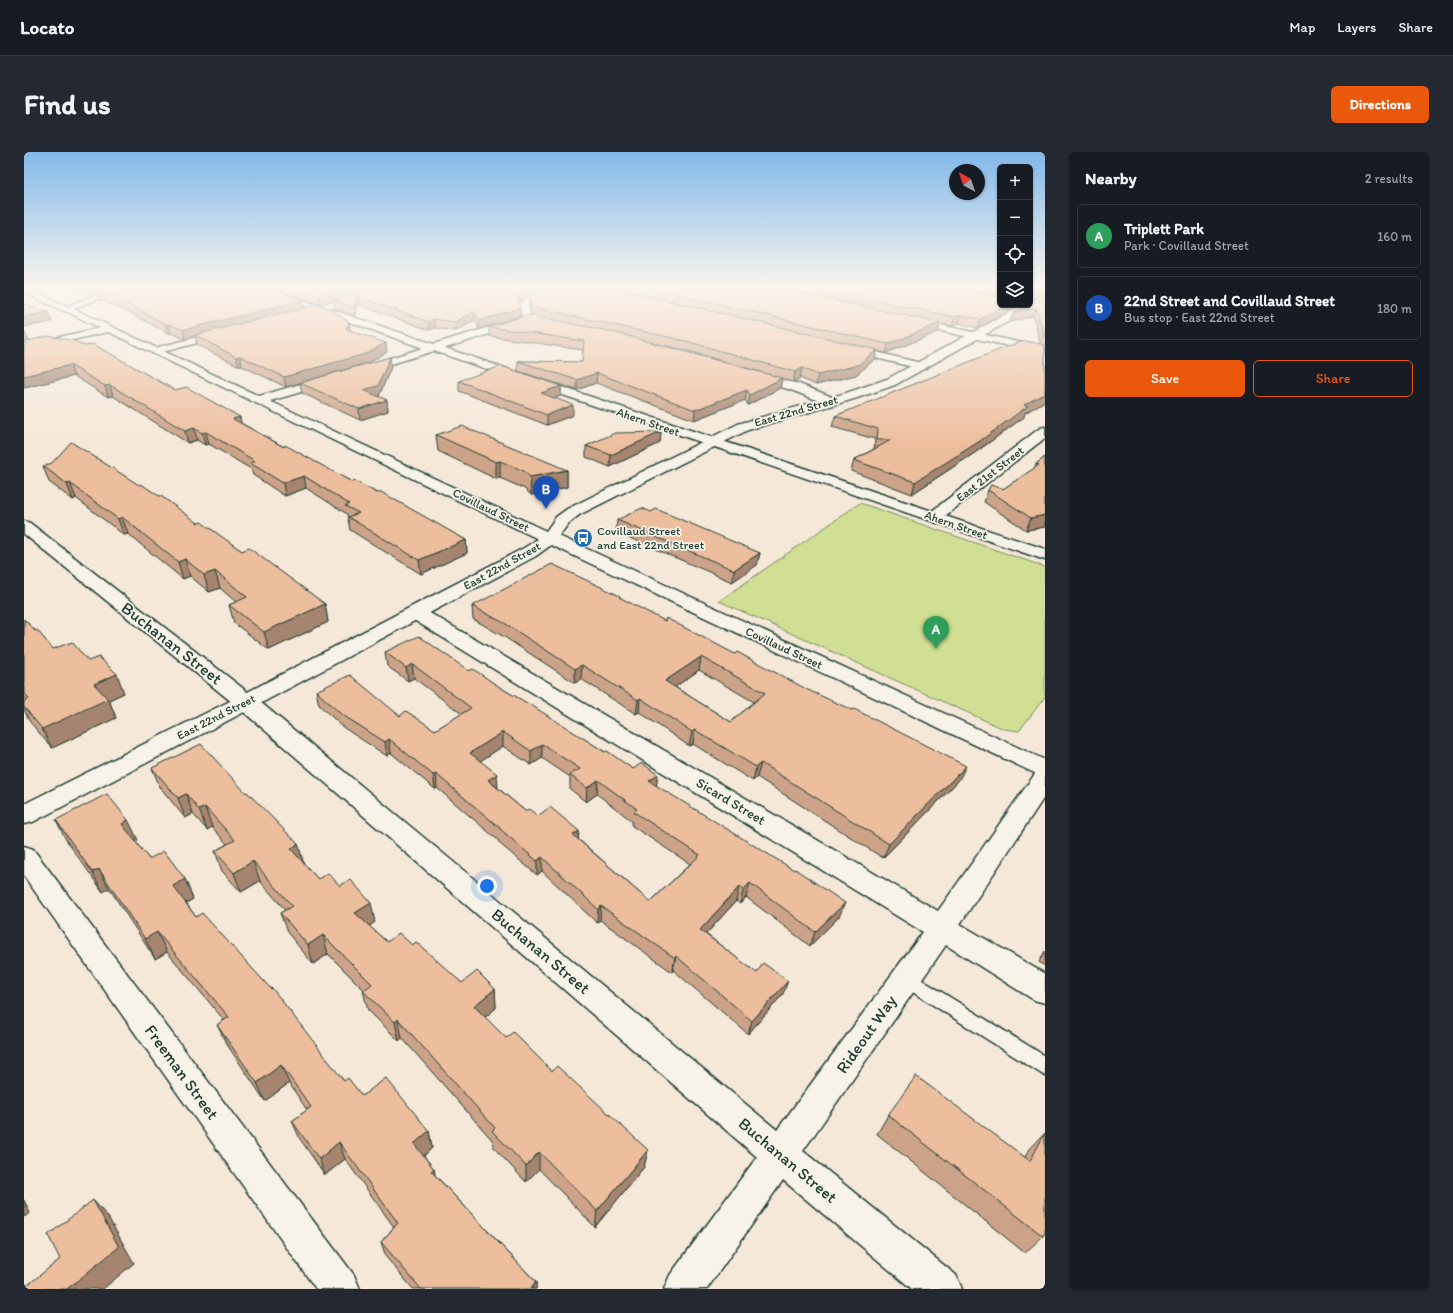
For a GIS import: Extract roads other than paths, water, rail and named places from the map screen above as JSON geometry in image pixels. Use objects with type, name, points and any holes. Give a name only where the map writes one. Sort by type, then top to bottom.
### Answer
[{"type":"street","points":[[24,348],[64,339]]},
{"type":"street","name":"Covillaud Street","points":[[130,339],[549,538],[1045,770]]},
{"type":"street","points":[[156,351],[203,339]]},
{"type":"street","name":"Ahern Street","points":[[405,339],[1045,555]]},
{"type":"street","points":[[350,373],[465,339]]},
{"type":"street","name":"East 22nd Street","points":[[24,815],[246,702],[530,552],[549,538],[562,519],[573,512],[710,442],[755,422],[831,401],[891,382],[970,339]]},
{"type":"street","points":[[990,339],[1045,351]]},
{"type":"street","points":[[835,345],[921,366]]},
{"type":"street","points":[[740,371],[795,387],[831,401]]},
{"type":"street","points":[[260,400],[335,378]]},
{"type":"street","name":"East 21st Street","points":[[934,517],[1045,431]]},
{"type":"street","name":"Buchanan Street","points":[[24,526],[246,702],[781,1155],[942,1289]]},
{"type":"street","name":"Sicard Street","points":[[416,613],[1045,990]]},
{"type":"street","name":"Rideout Way","points":[[684,1289],[942,928],[1045,777]]},
{"type":"street","name":"Freeman Street","points":[[24,856],[340,1289]]},
{"type":"lane","points":[[906,978],[1045,1067]]},
{"type":"place","name":"22nd Street and Covillaud Street","points":[[546,509]]},
{"type":"place","name":"Covillaud Street and East 22nd Street","points":[[583,538]]},
{"type":"place","name":"Triplett Park","points":[[936,649]]}]
